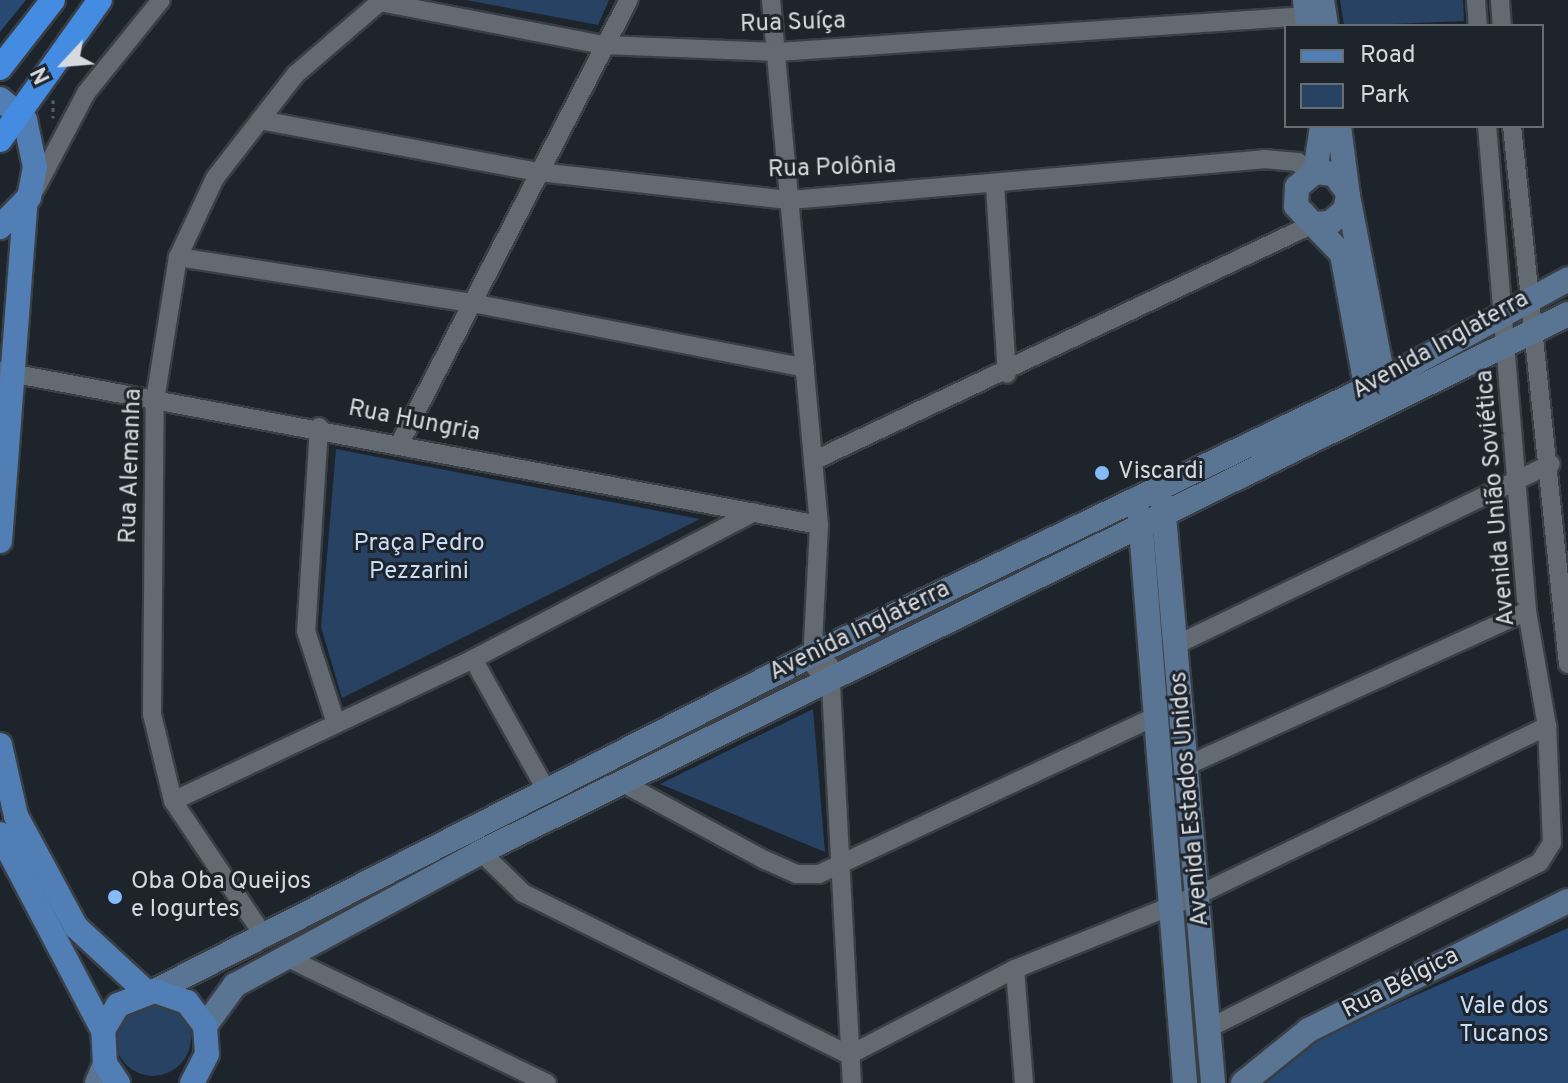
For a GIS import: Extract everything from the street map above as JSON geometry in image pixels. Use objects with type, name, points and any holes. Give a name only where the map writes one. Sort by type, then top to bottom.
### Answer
[{"type":"highway","points":[[0,68],[53,0]]},
{"type":"highway","points":[[0,140],[9,105],[100,0]]},
{"type":"main road","points":[[0,541],[7,372],[34,149],[9,105]]},
{"type":"main road","points":[[1322,128],[1312,173],[1295,197],[1313,224],[1342,254],[1381,412]]},
{"type":"main road","points":[[1339,128],[1374,385]]},
{"type":"main road","points":[[1312,173],[1334,174],[1348,194]]},
{"type":"main road","points":[[1313,224],[1336,220],[1348,194]]},
{"type":"main road","points":[[0,227],[27,201]]},
{"type":"main road","name":"Avenida Inglaterra","points":[[150,991],[814,654],[1134,503],[1374,385],[1528,297],[1568,279]]},
{"type":"main road","name":"Avenida Inglaterra","points":[[205,1026],[235,985],[481,852],[1381,412],[1568,314]]},
{"type":"main road","name":"Avenida Estados Unidos","points":[[1157,491],[1168,516],[1213,1083]]},
{"type":"main road","points":[[1134,503],[1146,527]]},
{"type":"main road","name":"Avenida Estados Unidos","points":[[1146,527],[1185,1083]]},
{"type":"main road","points":[[0,745],[16,816],[76,927],[150,991],[187,1002],[205,1026],[205,1078]]},
{"type":"main road","points":[[0,834],[103,1030],[107,1077]]},
{"type":"main road","name":"Rua Bélgica","points":[[1243,1083],[1309,1030],[1568,901]]},
{"type":"main road","points":[[263,933],[288,954]]},
{"type":"main road","points":[[261,969],[263,933]]},
{"type":"main road","points":[[103,1030],[118,1005],[150,991]]},
{"type":"street","points":[[27,201],[86,93],[161,0]]},
{"type":"street","points":[[400,443],[629,0]]},
{"type":"street","points":[[771,0],[819,525],[815,671],[828,683],[842,863],[852,1083]]},
{"type":"street","points":[[1476,0],[1478,24]]},
{"type":"street","points":[[1500,0],[1502,24]]},
{"type":"street","name":"Rua Suíça","points":[[381,1],[604,45],[777,52],[1313,14]]},
{"type":"street","name":"Rua Alemanha","points":[[263,933],[173,801],[152,714],[155,400],[178,257],[215,178],[296,74],[381,1]]},
{"type":"street","name":"Rua Polônia","points":[[260,120],[539,172],[790,200],[1287,158],[1312,173]]},
{"type":"street","name":"Avenida União Soviética","points":[[1209,1028],[1540,862],[1552,843],[1547,726],[1527,611],[1509,343],[1487,128]]},
{"type":"street","points":[[1512,128],[1528,297],[1562,524],[1568,664]]},
{"type":"street","points":[[995,185],[1007,374]]},
{"type":"street","points":[[813,461],[1007,374],[1313,224]]},
{"type":"street","points":[[178,257],[472,303],[805,368]]},
{"type":"street","name":"Rua Hungria","points":[[7,372],[319,427],[819,525]]},
{"type":"street","points":[[319,427],[306,631],[335,720]]},
{"type":"street","points":[[1178,644],[1551,464]]},
{"type":"street","points":[[701,540],[707,503]]},
{"type":"street","points":[[173,801],[335,720],[473,659],[754,512]]},
{"type":"street","points":[[1188,765],[1527,611]]},
{"type":"street","points":[[473,659],[561,815]]},
{"type":"street","points":[[623,783],[796,874],[842,863],[1159,715]]},
{"type":"street","points":[[849,1055],[1015,969],[1198,895],[1547,726]]},
{"type":"street","points":[[481,852],[523,893],[849,1055]]},
{"type":"street","points":[[288,954],[547,1083]]},
{"type":"street","points":[[1015,969],[1024,1083]]},
{"type":"path","points":[[58,89],[49,116],[57,120],[63,108]]},
{"type":"green space","points":[[0,0],[26,0],[0,32]]},
{"type":"green space","points":[[466,0],[609,0],[598,25]]},
{"type":"green space","points":[[1340,0],[1463,0],[1464,21],[1344,24]]},
{"type":"green space","name":"Praça Pedro Pezzarini","points":[[336,449],[700,519],[342,698],[321,627]]},
{"type":"green space","points":[[813,709],[825,852],[660,784]]},
{"type":"green space","name":"Vale dos Tucanos","points":[[1568,928],[1568,1083],[1266,1083],[1321,1037]]},
{"type":"green space","points":[[153,1000],[167,1003],[180,1011],[188,1024],[191,1038],[188,1052],[180,1065],[167,1073],[153,1076],[139,1073],[126,1065],[118,1052],[115,1038],[118,1024],[126,1011],[139,1003]]},
{"type":"place","name":"Viscardi","points":[[1102,473]]},
{"type":"place","name":"Oba Oba Queijos e Iogurtes","points":[[115,897]]}]
